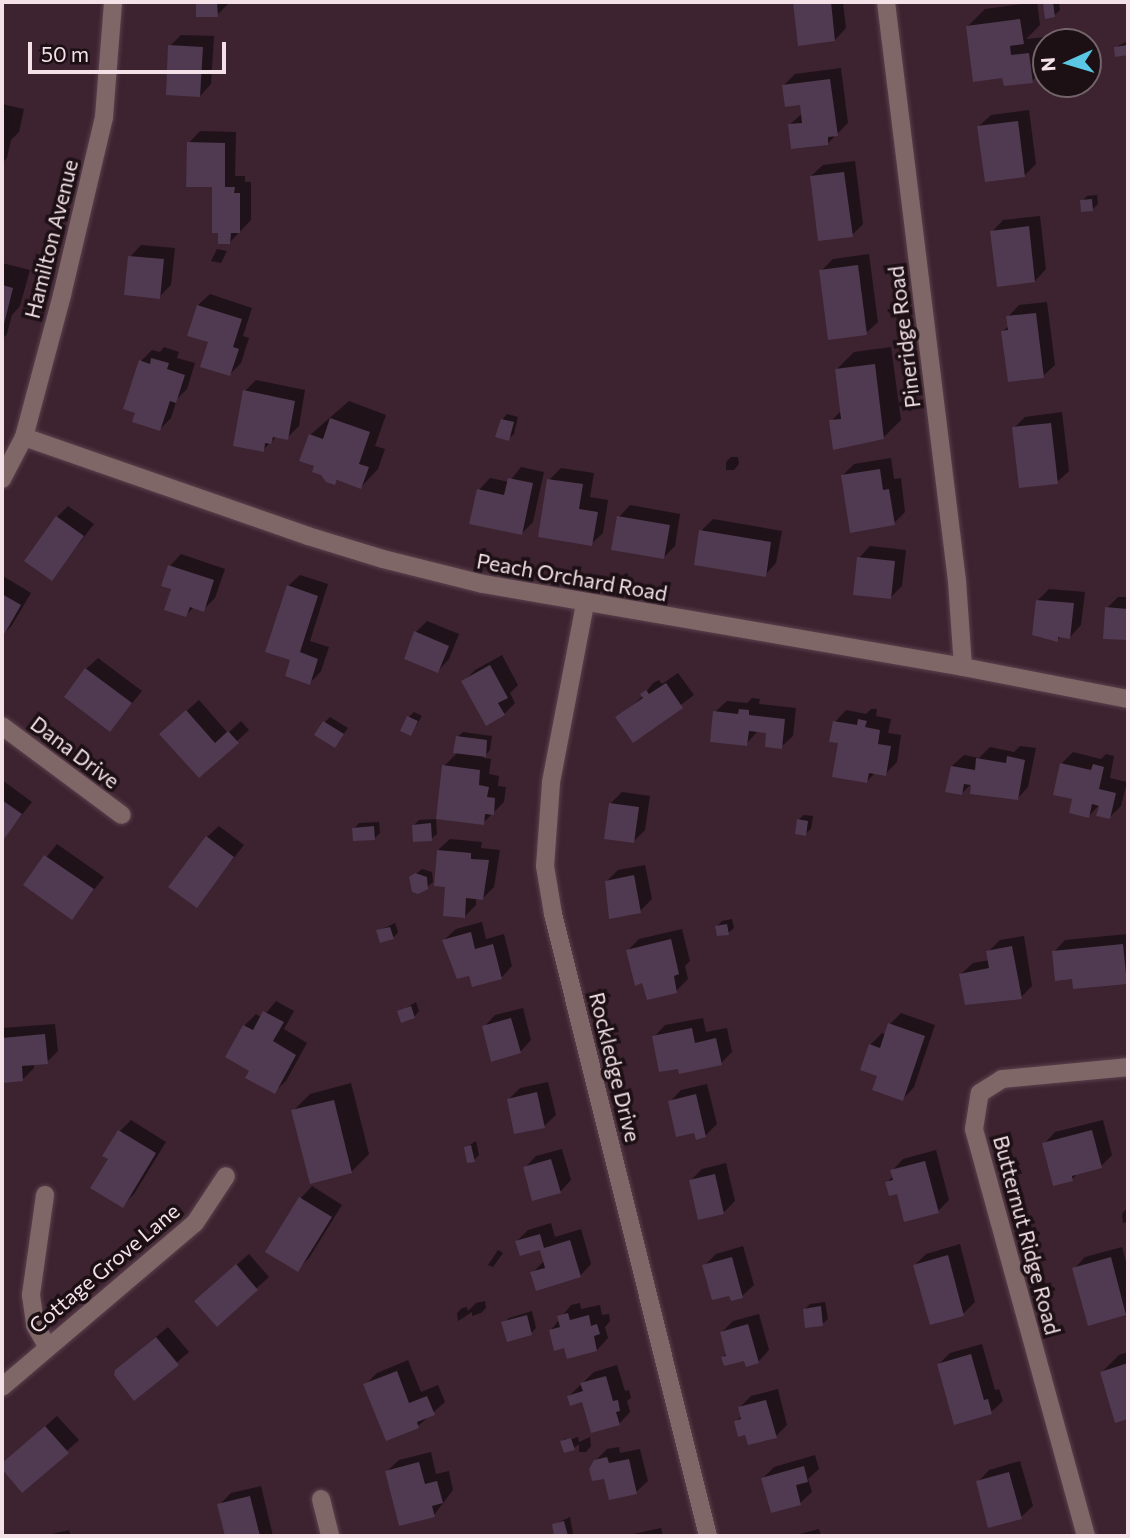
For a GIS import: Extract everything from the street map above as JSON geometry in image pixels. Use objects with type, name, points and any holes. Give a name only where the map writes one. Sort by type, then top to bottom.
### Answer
[{"type":"street","name":"Hamilton Avenue","points":[[2,479],[24,437],[62,295],[104,117],[113,2]]},
{"type":"street","name":"Pineridge Road","points":[[886,2],[957,581],[963,667]]},
{"type":"street","name":"Peach Orchard Road","points":[[24,437],[383,559],[483,584],[585,604],[963,667],[1128,699]]},
{"type":"street","name":"Rockledge Drive","points":[[585,604],[551,783],[545,828],[546,875],[708,1536]]},
{"type":"street","name":"Dana Drive","points":[[2,726],[122,815]]},
{"type":"street","name":"Butternut Ridge Road","points":[[1086,1536],[974,1129],[980,1093],[1002,1079],[1128,1067]]},
{"type":"street","name":"Cottage Grove Lane","points":[[2,1387],[47,1346],[195,1223],[226,1176]]},
{"type":"street","points":[[45,1195],[31,1295],[34,1325],[47,1346]]},
{"type":"street","points":[[321,1500],[330,1536]]},
{"type":"building","points":[[196,2],[217,2],[218,17],[196,17]]},
{"type":"building","points":[[793,2],[831,2],[835,41],[798,46]]},
{"type":"building","points":[[1053,2],[1055,17],[1045,19],[1043,3]]},
{"type":"building","points":[[1020,19],[1024,44],[1010,46],[1011,55],[1029,53],[1032,83],[1004,86],[1002,78],[973,82],[966,26]]},
{"type":"building","points":[[168,45],[203,47],[200,97],[166,95]]},
{"type":"building","points":[[1128,45],[1128,55],[1115,57],[1114,47]]},
{"type":"building","points":[[830,79],[838,136],[828,137],[828,145],[791,149],[788,124],[802,123],[800,105],[785,107],[782,85]]},
{"type":"building","points":[[1018,121],[1025,177],[985,182],[977,126]]},
{"type":"building","points":[[187,142],[225,143],[225,187],[235,187],[234,193],[240,193],[240,233],[231,233],[230,244],[218,244],[218,233],[212,233],[212,187],[186,187]]},
{"type":"building","points":[[844,172],[853,237],[818,241],[810,176]]},
{"type":"building","points":[[1092,199],[1093,211],[1081,212],[1080,200]]},
{"type":"building","points":[[1029,226],[1035,282],[997,287],[990,231]]},
{"type":"building","points":[[128,256],[164,259],[160,299],[124,295]]},
{"type":"building","points":[[858,265],[867,335],[828,340],[819,270]]},
{"type":"building","points":[[2,285],[13,288],[3,328],[2,328]]},
{"type":"building","points":[[197,305],[242,319],[233,347],[239,349],[230,376],[200,367],[208,342],[187,336]]},
{"type":"building","points":[[1036,313],[1044,378],[1008,382],[1001,331],[1008,330],[1006,316]]},
{"type":"building","points":[[151,358],[169,363],[167,369],[185,375],[176,403],[170,401],[160,431],[132,422],[135,413],[123,409],[139,360],[150,364]]},
{"type":"building","points":[[875,364],[884,439],[833,450],[829,420],[841,419],[835,369]]},
{"type":"building","points":[[243,390],[295,401],[288,440],[273,437],[271,444],[265,443],[264,452],[233,446]]},
{"type":"building","points":[[330,418],[370,432],[359,464],[369,467],[361,489],[337,480],[335,485],[326,482],[321,475],[312,472],[314,466],[299,461],[309,434],[323,439]]},
{"type":"building","points":[[501,419],[514,422],[509,441],[495,437]]},
{"type":"building","points":[[1051,423],[1058,484],[1019,488],[1012,427]]},
{"type":"building","points":[[880,469],[883,490],[889,489],[895,525],[850,533],[841,475]]},
{"type":"building","points":[[508,478],[533,483],[522,535],[469,524],[477,489],[504,495]]},
{"type":"building","points":[[547,479],[583,484],[579,509],[598,512],[592,546],[538,537]]},
{"type":"building","points":[[56,516],[84,536],[52,581],[24,561]]},
{"type":"building","points":[[617,516],[670,525],[664,559],[611,550]]},
{"type":"building","points":[[699,530],[771,542],[766,577],[694,565]]},
{"type":"building","points":[[857,557],[895,561],[891,599],[853,595]]},
{"type":"building","points":[[168,565],[214,580],[204,612],[190,607],[186,617],[164,610],[171,589],[161,586]]},
{"type":"building","points":[[287,585],[318,596],[300,652],[318,659],[310,685],[285,676],[290,660],[265,652]]},
{"type":"building","points":[[2,594],[21,605],[2,638]]},
{"type":"building","points":[[1036,600],[1074,603],[1070,639],[1058,637],[1058,642],[1032,635]]},
{"type":"building","points":[[1105,607],[1128,609],[1128,640],[1103,639]]},
{"type":"building","points":[[414,631],[449,646],[438,673],[404,659]]},
{"type":"building","points":[[490,665],[508,698],[498,703],[505,715],[486,726],[461,681]]},
{"type":"building","points":[[85,668],[132,703],[110,732],[64,697]]},
{"type":"building","points":[[666,683],[683,708],[633,743],[615,717],[643,698],[640,694],[646,690],[649,694]]},
{"type":"building","points":[[739,709],[749,710],[749,715],[785,719],[782,749],[765,747],[766,733],[749,731],[747,746],[710,742],[713,711],[738,714]]},
{"type":"building","points":[[186,710],[215,743],[228,731],[239,743],[199,778],[159,734]]},
{"type":"building","points":[[407,716],[418,721],[411,736],[400,731]]},
{"type":"building","points":[[858,719],[867,721],[865,727],[880,730],[878,744],[891,746],[886,776],[869,773],[867,783],[832,777],[838,743],[829,742],[833,721],[857,725]]},
{"type":"building","points":[[323,721],[344,734],[335,748],[314,735]]},
{"type":"building","points":[[456,736],[487,740],[486,757],[453,753]]},
{"type":"building","points":[[1007,756],[1025,760],[1018,800],[970,794],[971,785],[964,784],[962,795],[945,792],[951,766],[975,770],[976,758],[1006,763]]},
{"type":"building","points":[[1060,763],[1091,770],[1093,764],[1104,767],[1099,789],[1116,793],[1110,819],[1096,816],[1099,806],[1092,804],[1089,818],[1069,813],[1072,799],[1053,795]]},
{"type":"building","points":[[442,765],[480,770],[479,785],[489,787],[487,797],[495,798],[494,815],[485,814],[484,825],[436,819]]},
{"type":"building","points":[[2,800],[22,814],[2,842]]},
{"type":"building","points":[[609,803],[639,807],[634,843],[604,839]]},
{"type":"building","points":[[797,819],[808,821],[806,836],[795,834]]},
{"type":"building","points":[[431,823],[432,841],[413,842],[412,825]]},
{"type":"building","points":[[374,826],[375,840],[353,841],[352,828]]},
{"type":"building","points":[[206,836],[234,857],[197,908],[168,887]]},
{"type":"building","points":[[437,850],[471,853],[471,859],[489,860],[483,900],[466,898],[465,918],[443,916],[445,887],[434,886]]},
{"type":"building","points":[[44,855],[94,889],[72,920],[23,885]]},
{"type":"building","points":[[415,873],[427,877],[428,889],[418,894],[412,892],[409,877]]},
{"type":"building","points":[[634,875],[641,913],[609,919],[605,881]]},
{"type":"building","points":[[727,924],[729,935],[717,936],[715,926]]},
{"type":"building","points":[[390,927],[394,939],[380,943],[376,930]]},
{"type":"building","points":[[471,932],[475,949],[493,944],[502,979],[472,987],[469,976],[457,979],[442,940]]},
{"type":"building","points":[[671,939],[679,974],[674,976],[677,993],[647,1000],[642,983],[635,986],[626,950]]},
{"type":"building","points":[[1123,944],[1127,984],[1073,989],[1072,979],[1055,981],[1052,951]]},
{"type":"building","points":[[1012,946],[1022,999],[965,1005],[959,974],[989,968],[986,951]]},
{"type":"building","points":[[411,1006],[415,1018],[401,1023],[397,1011]]},
{"type":"building","points":[[263,1011],[284,1022],[273,1041],[296,1055],[275,1094],[245,1078],[249,1071],[225,1057],[243,1025],[253,1030]]},
{"type":"building","points":[[511,1018],[521,1053],[491,1062],[482,1026]]},
{"type":"building","points":[[888,1023],[925,1036],[903,1101],[872,1090],[877,1076],[860,1070],[869,1044],[880,1048]]},
{"type":"building","points":[[692,1028],[695,1043],[716,1038],[722,1065],[679,1074],[678,1069],[659,1072],[652,1036]]},
{"type":"building","points":[[45,1034],[48,1064],[22,1066],[23,1081],[2,1083],[2,1038]]},
{"type":"building","points":[[537,1092],[545,1128],[514,1134],[507,1099]]},
{"type":"building","points":[[696,1094],[706,1137],[696,1140],[694,1133],[676,1137],[668,1101]]},
{"type":"building","points":[[334,1100],[352,1173],[310,1184],[291,1110]]},
{"type":"building","points":[[118,1130],[156,1153],[123,1208],[90,1188],[108,1159],[102,1156]]},
{"type":"building","points":[[1092,1130],[1102,1168],[1072,1176],[1073,1181],[1053,1186],[1042,1143]]},
{"type":"building","points":[[471,1145],[475,1162],[467,1163],[464,1147]]},
{"type":"building","points":[[551,1159],[561,1193],[532,1201],[523,1167]]},
{"type":"building","points":[[925,1161],[939,1213],[904,1222],[897,1194],[889,1196],[885,1182],[893,1180],[890,1170]]},
{"type":"building","points":[[715,1174],[724,1214],[698,1220],[689,1180]]},
{"type":"building","points":[[299,1197],[332,1217],[298,1272],[265,1252]]},
{"type":"building","points":[[540,1234],[544,1248],[570,1240],[581,1277],[536,1291],[530,1272],[545,1268],[540,1250],[520,1256],[515,1241]]},
{"type":"building","points":[[948,1255],[964,1316],[930,1325],[913,1265]]},
{"type":"building","points":[[732,1257],[743,1298],[731,1301],[729,1296],[712,1300],[702,1265]]},
{"type":"building","points":[[1111,1257],[1126,1315],[1088,1326],[1072,1268]]},
{"type":"building","points":[[236,1264],[258,1290],[217,1327],[194,1301]]},
{"type":"building","points":[[821,1306],[823,1326],[805,1328],[803,1309]]},
{"type":"building","points":[[568,1313],[570,1320],[589,1315],[591,1326],[597,1324],[600,1334],[594,1336],[597,1351],[567,1359],[564,1348],[554,1351],[549,1330],[560,1327],[557,1316]]},
{"type":"building","points":[[527,1315],[532,1335],[507,1342],[501,1322]]},
{"type":"building","points":[[748,1324],[759,1363],[746,1367],[744,1361],[724,1366],[721,1357],[726,1356],[720,1332]]},
{"type":"building","points":[[156,1337],[179,1365],[134,1401],[114,1375],[115,1370]]},
{"type":"building","points":[[971,1354],[984,1400],[988,1399],[992,1414],[954,1425],[937,1364]]},
{"type":"building","points":[[1128,1363],[1128,1419],[1115,1423],[1100,1372]]},
{"type":"building","points":[[397,1371],[409,1403],[427,1396],[435,1415],[417,1422],[419,1428],[386,1441],[363,1384]]},
{"type":"building","points":[[606,1376],[613,1401],[618,1400],[620,1411],[616,1412],[620,1425],[591,1433],[582,1402],[570,1406],[567,1396],[583,1391],[580,1383]]},
{"type":"building","points":[[766,1400],[777,1438],[748,1445],[745,1435],[738,1437],[734,1421],[741,1419],[738,1407]]},
{"type":"building","points":[[45,1426],[69,1453],[22,1493],[2,1469],[2,1463]]},
{"type":"building","points":[[571,1438],[575,1450],[564,1453],[560,1441]]},
{"type":"building","points":[[607,1457],[609,1463],[629,1459],[637,1494],[609,1500],[604,1479],[592,1481],[589,1469],[594,1460]]},
{"type":"building","points":[[419,1462],[425,1484],[437,1481],[443,1503],[432,1506],[435,1517],[399,1526],[385,1471]]},
{"type":"building","points":[[804,1466],[808,1482],[796,1485],[801,1505],[771,1513],[761,1478]]},
{"type":"building","points":[[1009,1472],[1022,1519],[988,1528],[976,1481]]},
{"type":"building","points":[[250,1496],[260,1536],[225,1536],[217,1504]]},
{"type":"building","points":[[564,1521],[568,1536],[554,1536],[552,1524]]}]
